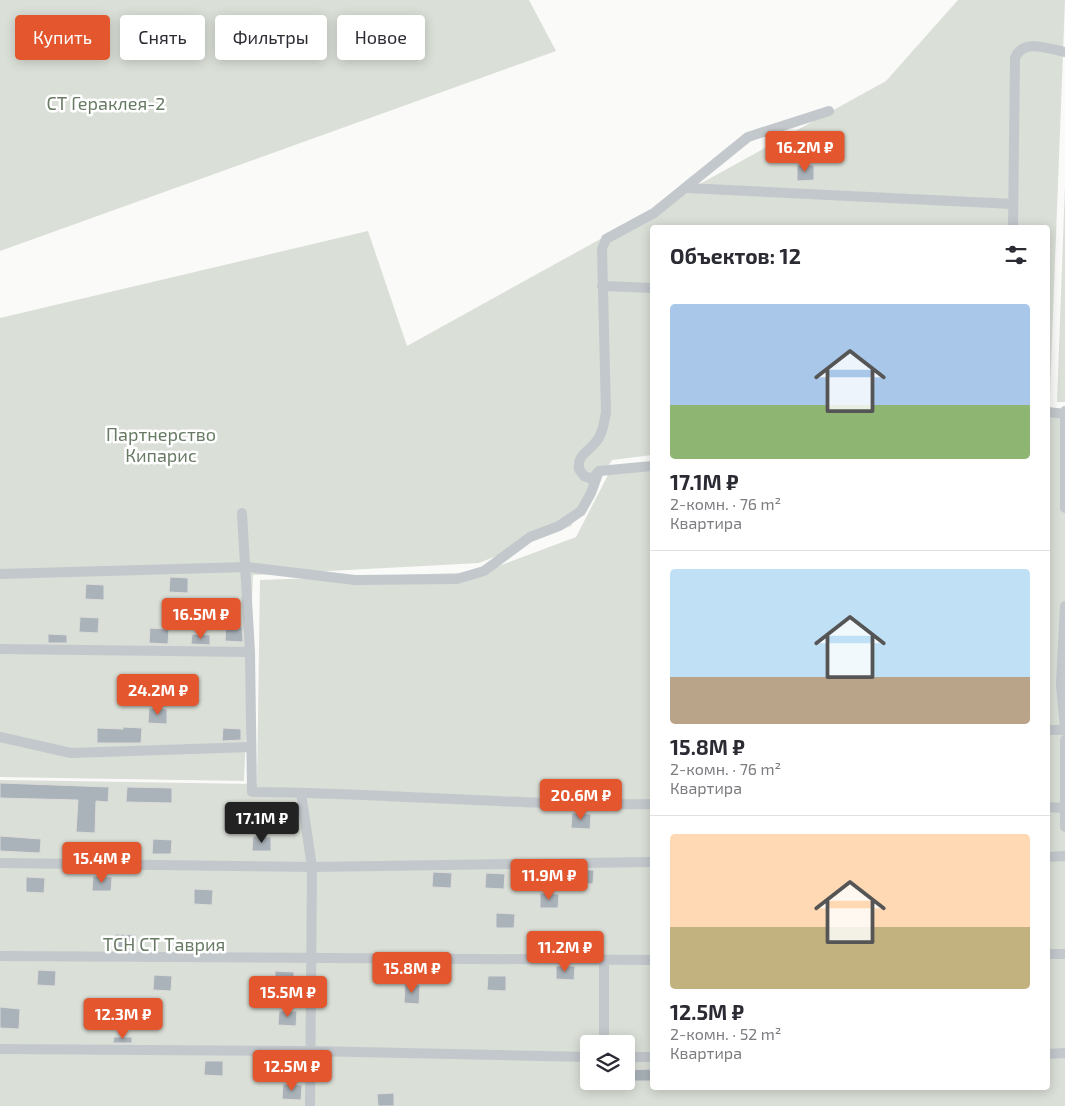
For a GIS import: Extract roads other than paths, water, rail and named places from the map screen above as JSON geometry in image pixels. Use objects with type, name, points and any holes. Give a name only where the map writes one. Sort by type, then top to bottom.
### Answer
[{"type":"street","points":[[1013,225],[1015,58],[1020,49],[1029,45],[1065,52]]},
{"type":"street","points":[[598,470],[592,479],[588,478],[581,473],[578,464],[581,456],[596,442],[600,435],[606,412],[602,249],[606,239],[654,214],[748,136],[829,111]]},
{"type":"street","points":[[687,188],[1013,204]]},
{"type":"street","points":[[602,286],[650,288]]},
{"type":"street","points":[[1050,412],[1065,413],[1065,508]]},
{"type":"street","points":[[598,470],[650,466]]},
{"type":"street","points":[[0,574],[247,567],[355,580],[457,579],[484,571],[530,537],[559,526],[580,511],[590,493],[598,470]]},
{"type":"street","points":[[242,513],[247,567],[252,792],[590,805],[650,804]]},
{"type":"street","points":[[1050,730],[1065,730],[1061,684],[1065,606]]},
{"type":"street","points":[[0,649],[250,652]]},
{"type":"street","points":[[0,737],[71,753],[251,747]]},
{"type":"street","points":[[1065,740],[1065,827]]},
{"type":"street","points":[[301,793],[312,867],[310,1106]]},
{"type":"street","points":[[1050,806],[1064,802]]},
{"type":"street","points":[[1050,857],[1065,856]]},
{"type":"street","points":[[0,863],[312,867],[650,862]]},
{"type":"street","points":[[1050,954],[1065,954]]},
{"type":"street","points":[[0,956],[650,960]]},
{"type":"street","points":[[604,961],[604,1035]]},
{"type":"street","points":[[0,1050],[311,1051],[580,1057]]},
{"type":"street","points":[[1050,1054],[1065,1053]]},
{"type":"street","points":[[635,1057],[650,1057]]},
{"type":"park label","name":"СТ Гераклея-2","points":[[106,103]]},
{"type":"park label","name":"Партнерство Кипарис","points":[[161,444]]},
{"type":"park label","name":"ТСН СТ Таврия","points":[[164,944]]}]
